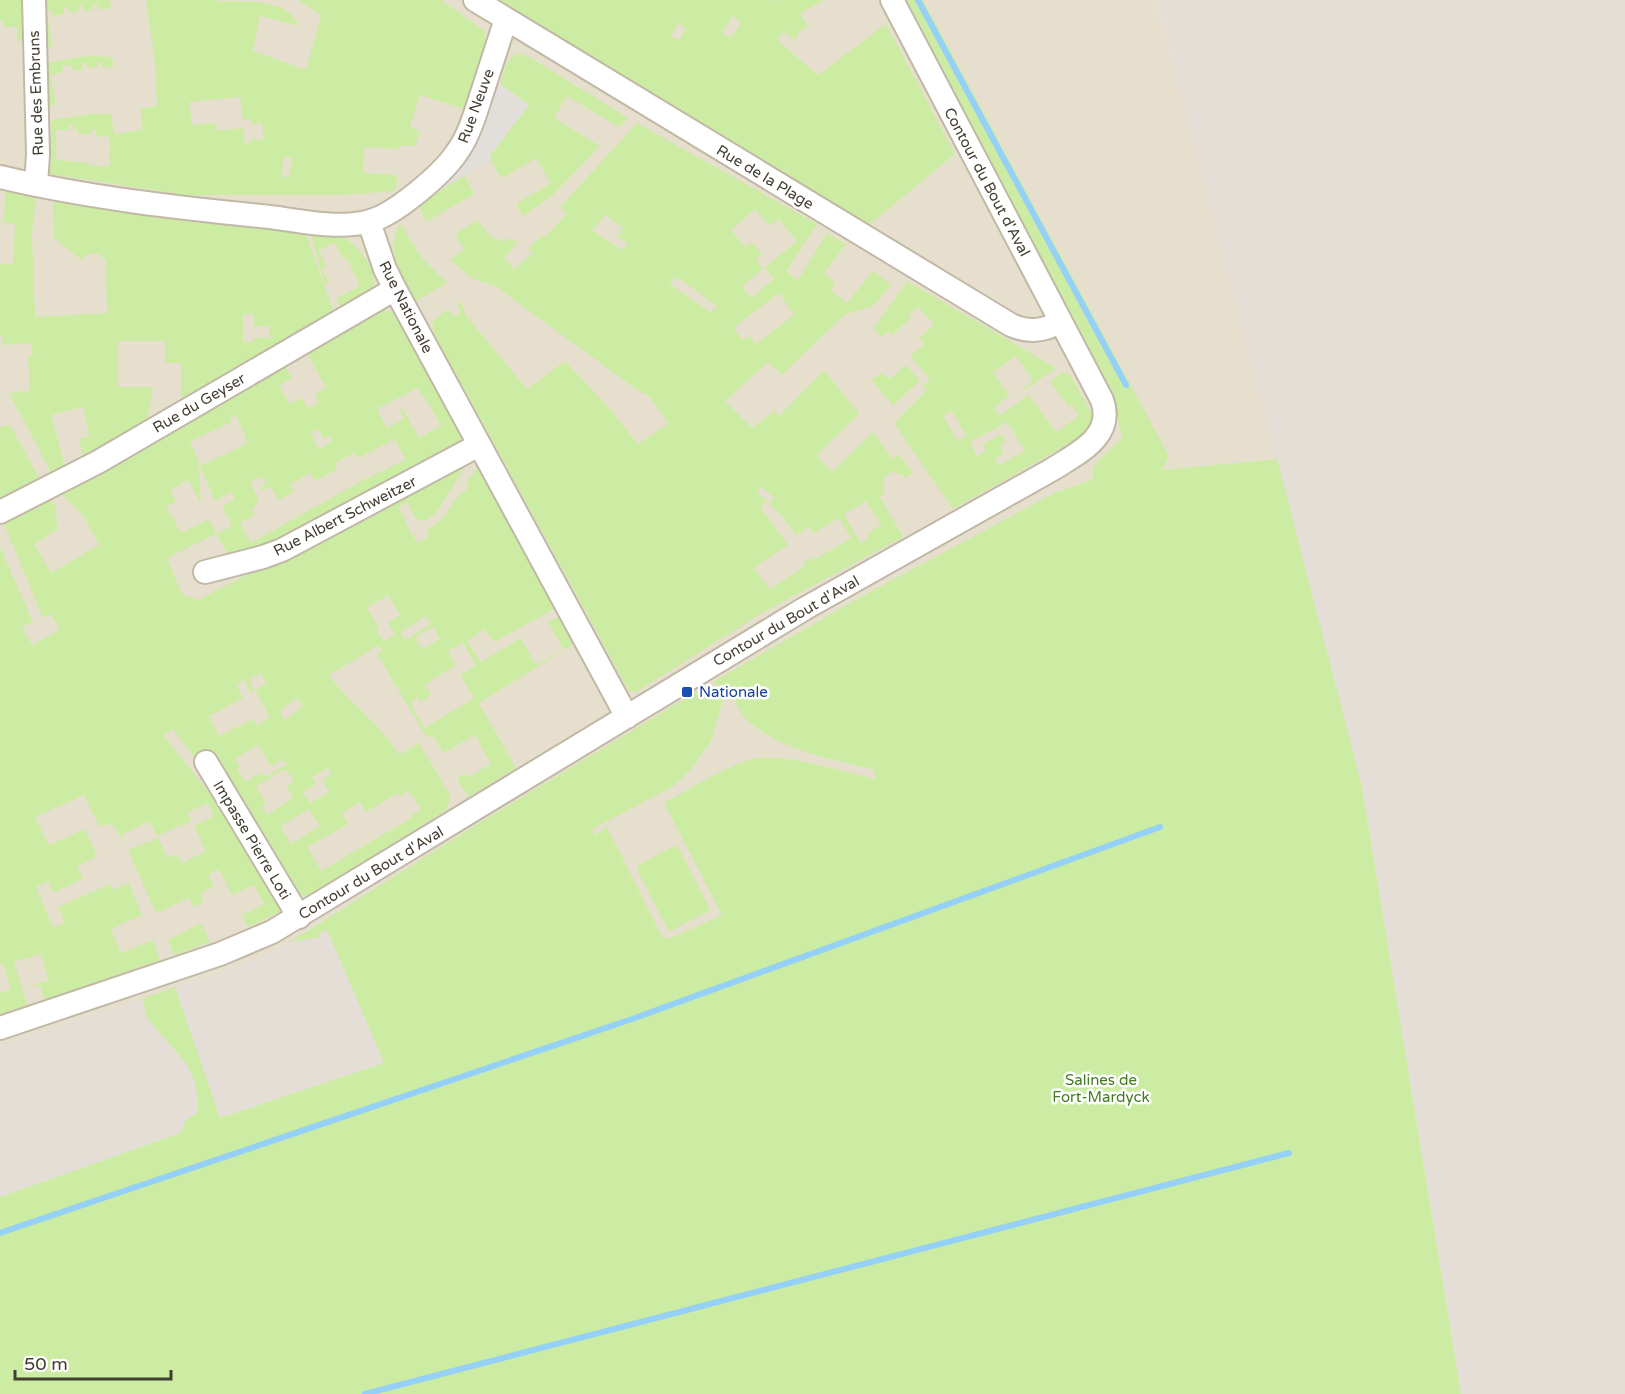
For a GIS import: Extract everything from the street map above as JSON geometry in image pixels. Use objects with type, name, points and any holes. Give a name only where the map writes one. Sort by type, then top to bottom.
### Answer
[{"type":"street","name":"Rue des Embruns","points":[[34,0],[38,154],[36,185]]},
{"type":"street","name":"Rue de la Plage","points":[[475,0],[912,267],[1011,324],[1035,331],[1045,330],[1060,322]]},
{"type":"street","name":"Contour du Bout d'Aval","points":[[0,1028],[240,946],[272,932],[804,609],[1037,478],[1090,443],[1102,430],[1106,416],[1105,407],[892,0]]},
{"type":"street","name":"Rue Neuve","points":[[369,222],[389,212],[428,182],[448,165],[461,147],[470,128],[506,19]]},
{"type":"street","points":[[0,177],[36,185],[200,211],[342,224],[369,222]]},
{"type":"street","name":"Rue Nationale","points":[[369,222],[394,289],[627,717]]},
{"type":"street","name":"Rue du Geyser","points":[[0,512],[98,462],[394,289]]},
{"type":"street","name":"Rue Albert Schweitzer","points":[[205,572],[282,550],[479,445]]},
{"type":"street","name":"Impasse Pierre Loti","points":[[206,762],[299,917]]},
{"type":"shaded area","points":[[0,0],[1156,0],[1277,459],[1098,477],[1054,493],[890,867],[640,954],[334,945],[384,1063],[220,1118],[0,1197]]},
{"type":"shaded area","points":[[1156,0],[1625,0],[1625,1394],[1461,1394],[1362,787]]},
{"type":"shaded area","points":[[495,81],[529,105],[489,156],[491,160],[442,189],[438,181]]},
{"type":"shaded area","points":[[327,930],[384,1063],[220,1118],[175,987],[225,971],[277,950],[290,942]]},
{"type":"shaded area","points":[[142,999],[147,1018],[186,1063],[194,1079],[198,1112],[186,1120],[180,1133],[0,1197],[0,1045]]},
{"type":"green space","points":[[0,0],[25,0],[22,14],[22,41],[17,41],[17,27],[4,27],[4,21],[0,21]]},
{"type":"green space","points":[[48,0],[110,0],[111,8],[99,10],[97,4],[93,5],[94,9],[84,11],[82,5],[78,6],[79,11],[69,13],[68,7],[64,8],[64,14],[52,16],[51,10],[47,11],[52,47],[43,48],[43,6]]},
{"type":"green space","points":[[146,0],[242,1],[277,6],[294,17],[298,26],[260,16],[253,51],[306,70],[321,15],[298,0],[441,0],[485,31],[485,45],[464,109],[420,95],[410,127],[420,131],[415,146],[399,145],[399,149],[364,147],[363,173],[397,175],[396,191],[343,195],[185,195],[50,174],[51,120],[92,114],[111,114],[114,134],[142,130],[141,109],[157,106],[155,62]],"holes":[[[240,97],[243,120],[250,119],[251,124],[262,123],[264,139],[255,140],[253,133],[251,143],[245,143],[243,128],[217,131],[216,123],[192,125],[189,102]],[[73,123],[73,130],[78,128],[78,134],[92,134],[92,130],[95,130],[96,136],[110,137],[109,166],[90,166],[90,163],[56,160],[56,130],[69,130],[69,124]],[[283,157],[293,158],[289,177],[282,177]]]},
{"type":"green space","points":[[496,0],[775,0],[777,2],[780,0],[824,0],[800,13],[808,27],[799,31],[795,40],[783,32],[777,40],[818,75],[886,24],[955,154],[869,225]],"holes":[[[732,16],[741,22],[731,38],[722,33]],[[678,23],[686,28],[679,40],[671,36]]]},
{"type":"green space","name":"Salines de Fort-Mardyck","points":[[903,0],[923,0],[1169,456],[1162,470],[1277,459],[1362,787],[1461,1394],[0,1394],[0,1197],[180,1133],[186,1120],[198,1112],[194,1079],[186,1063],[147,1018],[142,999],[175,987],[220,1118],[384,1063],[327,930],[318,934],[320,937],[290,942],[476,825],[709,684],[724,697],[711,741],[692,768],[674,786],[592,829],[595,835],[607,827],[661,935],[669,939],[722,915],[664,803],[729,768],[752,759],[795,760],[876,779],[874,770],[811,754],[766,734],[744,717],[728,692],[713,682],[848,604],[1054,493],[1093,479],[1092,470],[1096,463],[1122,438],[1108,383],[1034,249],[956,94]]},
{"type":"green space","points":[[517,54],[526,55],[628,118],[619,127],[567,96],[554,118],[600,146],[550,198],[523,216],[516,204],[551,183],[536,159],[501,178],[489,157],[529,105],[500,84],[507,62]]},
{"type":"green space","points":[[86,56],[112,57],[114,66],[103,68],[101,62],[97,62],[98,67],[87,68],[86,62],[82,63],[83,69],[73,71],[72,65],[63,66],[63,72],[51,75],[56,105],[46,106],[44,66],[49,62]]},
{"type":"green space","points":[[637,123],[817,224],[786,271],[798,280],[827,233],[846,244],[824,273],[835,283],[831,291],[847,303],[873,271],[891,285],[873,306],[844,315],[782,375],[768,362],[725,401],[752,428],[775,411],[779,416],[824,370],[859,414],[817,455],[832,472],[873,432],[893,459],[899,454],[913,473],[905,478],[893,472],[884,477],[884,494],[880,497],[903,537],[762,613],[636,692],[629,691],[435,336],[432,325],[435,319],[448,309],[453,317],[461,312],[457,303],[461,302],[467,317],[527,389],[565,361],[609,408],[638,444],[669,423],[647,394],[645,395],[629,384],[495,286],[471,278],[450,259],[464,250],[455,234],[478,220],[490,236],[503,242],[507,238],[518,242],[504,258],[514,269],[533,253],[528,249],[541,236],[545,237],[567,213],[560,207]],"holes":[[[755,209],[770,226],[779,219],[797,241],[765,267],[774,279],[751,298],[742,286],[763,269],[756,260],[762,254],[752,242],[745,247],[731,230]],[[605,215],[623,228],[617,236],[628,244],[622,250],[592,230]],[[677,277],[717,306],[710,312],[669,283]],[[779,293],[794,315],[756,344],[749,336],[743,340],[733,328]],[[762,487],[774,498],[769,504],[782,516],[796,535],[810,527],[814,533],[839,518],[851,538],[814,560],[812,557],[802,564],[804,567],[770,589],[753,568],[788,545],[760,507],[767,501],[757,492]],[[866,501],[881,525],[867,534],[869,537],[860,543],[844,514]]]},
{"type":"green space","points":[[464,175],[474,194],[426,222],[419,205]]},
{"type":"green space","points":[[5,191],[36,198],[32,234],[35,317],[107,313],[106,261],[100,254],[89,253],[81,260],[54,238],[53,201],[183,221],[305,232],[334,312],[181,402],[181,363],[165,363],[165,341],[118,341],[118,387],[153,387],[147,422],[83,457],[79,439],[89,436],[83,407],[51,415],[65,467],[52,474],[9,393],[30,391],[28,356],[33,355],[30,343],[3,345],[2,336],[0,336],[0,264],[13,264],[15,224],[4,222]],"holes":[[[243,314],[253,314],[253,326],[269,326],[269,338],[254,338],[253,342],[243,342]]]},
{"type":"green space","points":[[400,224],[423,259],[447,283],[416,301],[401,273],[395,254],[394,244]]},
{"type":"green space","points":[[310,232],[344,238],[356,247],[371,268],[374,276],[372,289],[341,308],[336,298],[360,286],[346,257],[343,259],[335,243],[319,250],[326,266],[322,268],[329,282],[325,284]]},
{"type":"green space","points":[[907,281],[1056,368],[1023,391],[1022,389],[1033,381],[1016,356],[993,372],[1009,396],[994,407],[999,416],[1029,395],[1056,432],[1079,416],[1072,405],[1069,407],[1050,381],[1063,372],[1071,376],[1095,420],[1086,434],[953,509],[894,423],[927,390],[923,385],[930,379],[910,356],[924,344],[919,338],[934,325],[918,307],[908,316],[910,319],[892,335],[889,331],[881,337],[874,328]],"holes":[[[952,411],[966,436],[958,441],[943,416]],[[1007,422],[1025,451],[999,465],[995,459],[1004,453],[1000,445],[1005,443],[1002,434],[983,444],[986,451],[977,456],[970,442]]]},
{"type":"green space","points":[[381,310],[395,313],[464,442],[272,546],[228,554],[216,534],[167,558],[182,594],[198,600],[248,574],[288,561],[467,463],[436,513],[425,521],[416,519],[407,502],[398,507],[418,542],[428,537],[427,531],[443,518],[459,494],[466,491],[468,480],[478,467],[554,609],[494,642],[484,629],[467,641],[481,662],[521,638],[536,665],[564,650],[548,622],[558,617],[573,645],[479,703],[516,768],[468,797],[457,778],[465,773],[468,777],[491,764],[475,735],[443,753],[434,734],[427,738],[377,654],[382,651],[379,645],[329,675],[392,744],[399,755],[419,743],[451,797],[446,810],[309,896],[296,894],[173,729],[163,735],[215,800],[282,911],[248,927],[242,915],[264,904],[254,885],[232,895],[219,869],[208,875],[214,887],[200,893],[204,902],[193,907],[189,898],[156,913],[128,850],[158,838],[168,858],[176,854],[182,863],[206,851],[194,826],[214,816],[208,803],[188,812],[191,821],[157,836],[149,821],[121,835],[128,849],[112,824],[99,826],[84,795],[35,817],[49,845],[85,829],[97,856],[77,867],[83,879],[53,893],[48,881],[36,887],[53,927],[65,923],[58,907],[110,884],[113,890],[129,883],[142,915],[111,929],[121,953],[153,940],[160,960],[45,1000],[40,985],[33,987],[33,985],[49,980],[40,954],[14,962],[27,1005],[0,1014],[0,993],[11,989],[3,964],[0,964],[0,547],[33,622],[22,627],[32,645],[60,630],[51,614],[43,618],[4,524],[50,500],[56,507],[57,530],[34,544],[51,573],[99,545],[85,518],[62,494],[183,427],[285,366],[292,378],[279,385],[289,404],[302,398],[308,408],[319,403],[315,394],[326,388],[307,353]],"holes":[[[418,388],[441,426],[419,438],[403,409],[400,410],[404,419],[387,428],[377,409]],[[236,415],[248,443],[200,466],[215,501],[231,492],[235,499],[222,507],[232,526],[217,534],[209,519],[181,533],[166,507],[176,501],[170,490],[188,480],[201,504],[199,463],[190,441],[232,422],[230,418]],[[318,429],[324,439],[330,436],[332,441],[319,449],[311,433]],[[395,439],[405,460],[361,481],[251,543],[240,523],[255,515],[252,510],[259,500],[250,482],[262,476],[266,484],[261,487],[263,491],[271,487],[279,500],[294,492],[290,484],[310,473],[315,481],[337,469],[335,463],[355,452],[358,458]],[[388,595],[400,615],[388,623],[395,635],[384,641],[376,630],[379,628],[367,608]],[[426,616],[431,624],[405,640],[400,632]],[[433,627],[440,639],[422,649],[415,637]],[[463,643],[476,665],[460,675],[474,698],[425,728],[412,707],[411,701],[417,697],[420,702],[431,695],[425,684],[456,665],[448,651]],[[261,673],[266,684],[255,690],[270,717],[257,725],[253,719],[219,736],[209,716],[243,698],[236,684],[244,680],[251,693],[254,691],[249,679]],[[298,697],[302,707],[285,720],[279,711]],[[258,745],[271,766],[283,759],[287,764],[266,777],[262,772],[246,782],[237,769],[240,767],[235,759]],[[328,768],[331,774],[322,780],[329,792],[310,803],[303,792],[316,784],[312,777]],[[283,770],[287,771],[294,781],[286,787],[293,798],[267,815],[261,807],[266,804],[256,786]],[[409,791],[421,809],[412,815],[413,817],[321,871],[307,847],[348,824],[342,813],[360,802],[366,812],[398,793],[400,796]],[[309,809],[320,826],[291,844],[280,826]]]},
{"type":"green space","points":[[906,365],[920,381],[893,405],[871,380],[882,373],[890,379]]},
{"type":"green space","points":[[10,425],[40,480],[0,500],[0,427]]},
{"type":"green space","points":[[674,846],[678,847],[709,911],[668,930],[637,870],[638,865]]},
{"type":"green space","points":[[201,923],[210,942],[174,955],[168,940]]},
{"type":"waterway","points":[[918,0],[1126,385]]},
{"type":"waterway","points":[[0,1233],[632,1019],[1160,827]]},
{"type":"waterway","points":[[365,1394],[1289,1153]]},
{"type":"place","name":"Nationale","points":[[687,692]]}]
